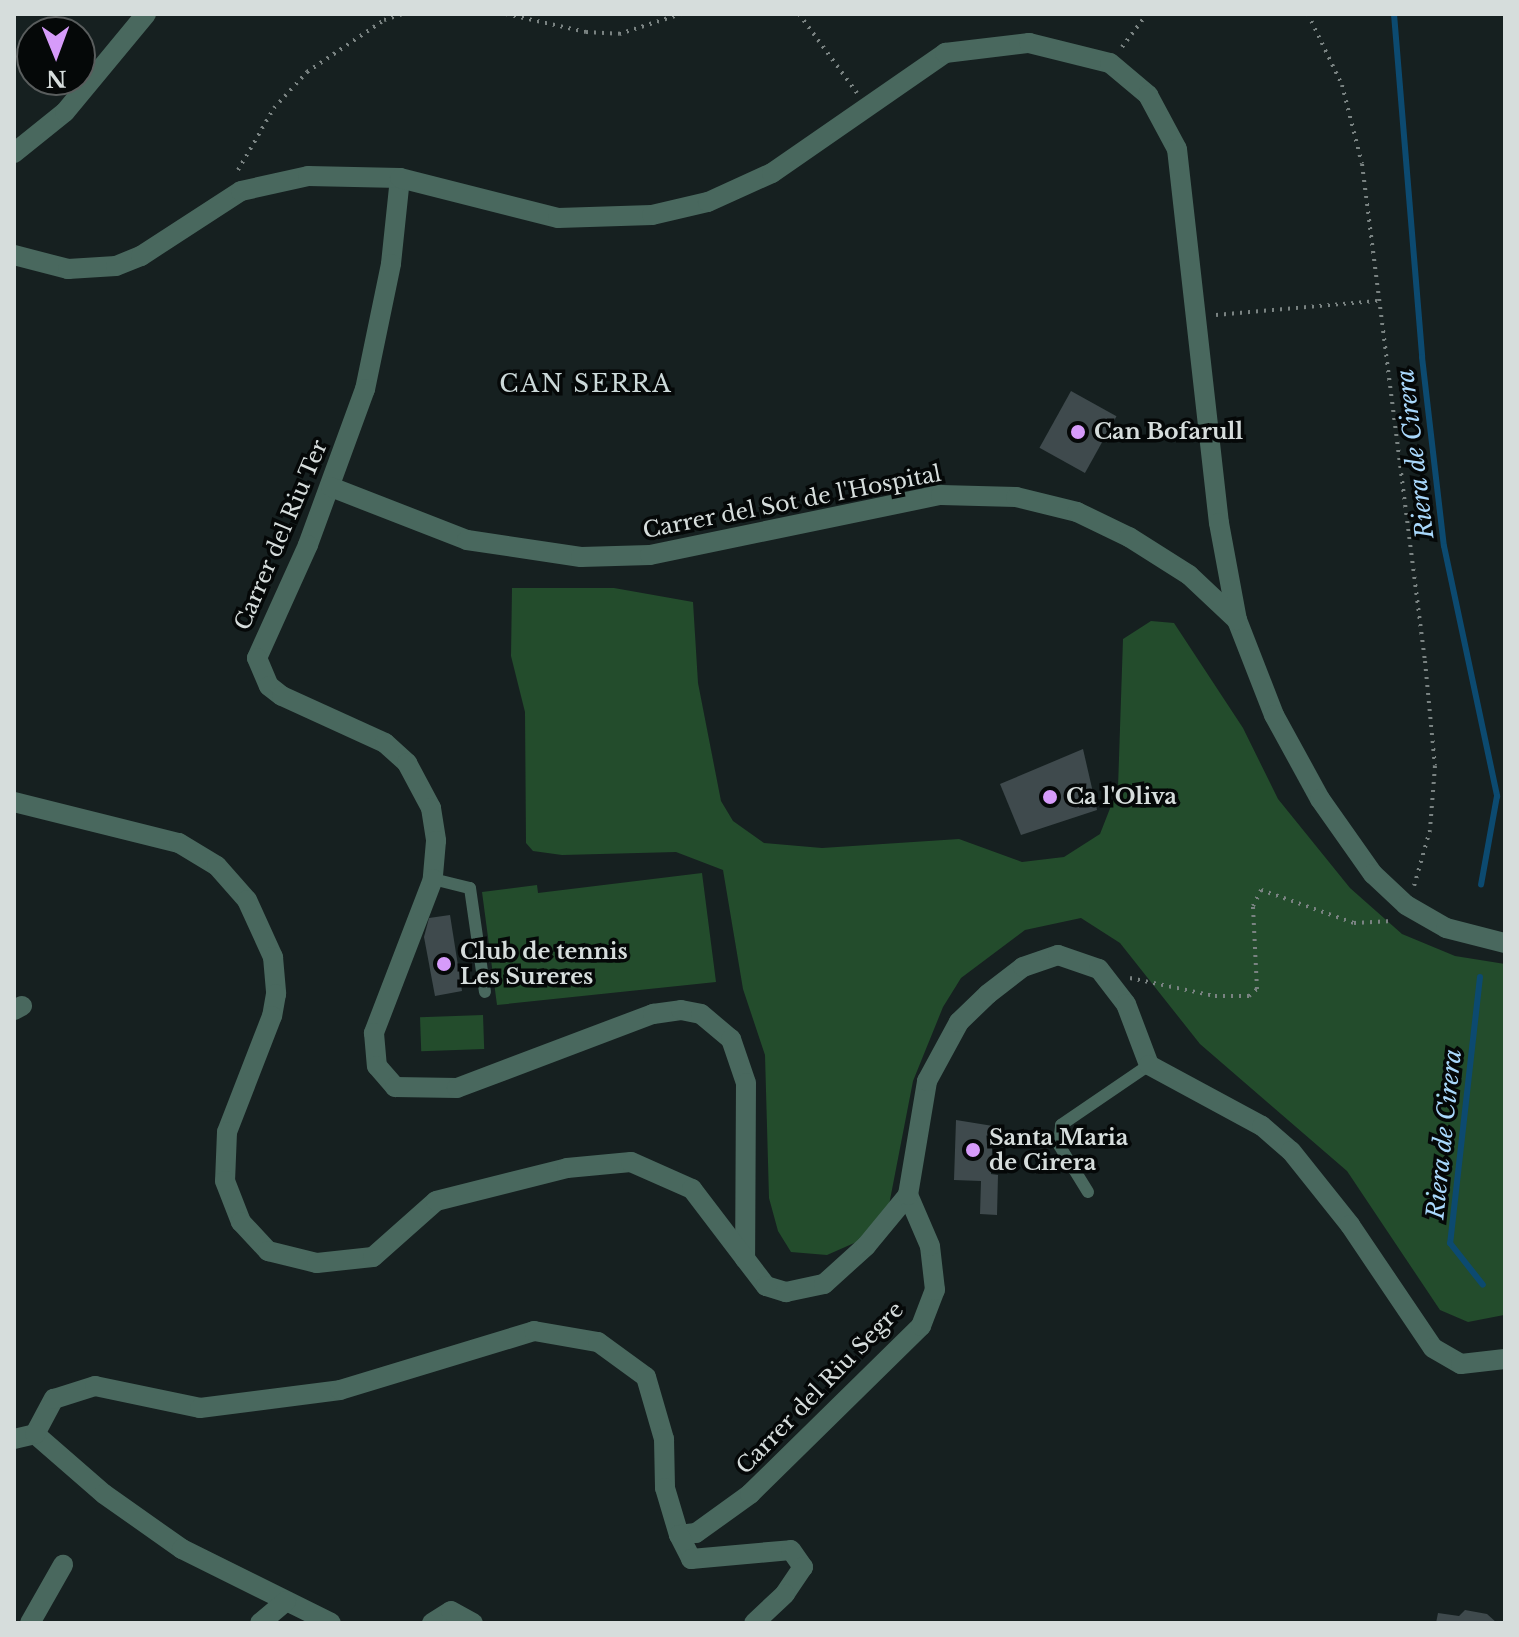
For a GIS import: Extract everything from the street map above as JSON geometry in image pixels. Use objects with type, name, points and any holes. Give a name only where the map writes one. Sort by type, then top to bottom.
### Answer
[{"type":"street","points":[[14,153],[65,112],[146,14]]},
{"type":"street","points":[[14,255],[68,269],[116,266],[141,256],[226,198],[308,176],[400,178],[558,218],[652,215],[708,202],[772,173],[945,53],[972,46],[1042,44],[1110,63],[1148,95],[1177,149],[1219,523],[1237,620],[1274,715],[1350,846],[1406,905],[1467,937],[1505,943]]},
{"type":"street","name":"Carrer del Riu Ter","points":[[400,178],[374,358],[331,487],[260,642],[261,673],[269,686],[305,711],[385,743],[407,763],[431,808],[436,841],[433,879],[374,1033],[374,1052],[385,1079],[407,1090],[457,1088],[653,1014],[681,1010],[701,1014],[731,1039],[746,1083],[745,1259]]},
{"type":"street","name":"Carrer del Sot de l'Hospital","points":[[331,487],[467,540],[581,557],[650,555],[941,495],[1016,497],[1077,512],[1129,537],[1189,575],[1237,620]]},
{"type":"street","points":[[16,801],[179,843],[217,866],[247,900],[273,957],[276,994],[268,1028],[227,1132],[225,1181],[241,1222],[268,1251],[317,1263],[373,1257],[436,1201],[608,1161],[656,1168],[692,1189],[766,1286],[786,1292],[824,1284],[866,1246],[908,1195],[927,1081],[959,1022],[1023,967],[1058,955],[1105,976],[1126,1004],[1149,1065],[1262,1126],[1291,1151],[1350,1225],[1433,1348],[1461,1364],[1505,1359]]},
{"type":"street","name":"Carrer del Riu Segre","points":[[679,1535],[696,1533],[750,1494],[921,1326],[935,1290],[930,1246],[908,1195]]},
{"type":"street","points":[[14,1439],[35,1434],[54,1399],[95,1386],[200,1408],[340,1390],[534,1331],[598,1342],[646,1377],[664,1439],[665,1488],[679,1535],[691,1559],[791,1550],[803,1567],[785,1594],[754,1623]]},
{"type":"street","points":[[35,1434],[104,1494],[182,1549],[325,1621]]},
{"type":"street","points":[[30,1623],[63,1565]]},
{"type":"street","points":[[260,1623],[286,1601]]},
{"type":"street","points":[[432,1623],[451,1611],[473,1623]]},
{"type":"lane","points":[[433,879],[470,888],[485,992]]},
{"type":"lane","points":[[1088,1192],[1059,1145],[1061,1125],[1149,1065]]},
{"type":"path","points":[[226,198],[250,143],[307,72],[384,20],[403,14]]},
{"type":"path","points":[[506,14],[586,32],[619,34],[681,14]]},
{"type":"path","points":[[799,14],[866,105]]},
{"type":"path","points":[[1110,63],[1147,14]]},
{"type":"path","points":[[1105,976],[1215,996],[1249,996],[1257,989],[1253,906],[1261,890],[1354,923],[1390,925],[1406,905],[1421,871],[1430,830],[1435,766],[1352,121],[1342,85],[1308,14]]},
{"type":"path","points":[[1196,316],[1377,301]]},
{"type":"green space","points":[[512,588],[614,588],[693,602],[698,683],[721,801],[733,821],[764,843],[822,848],[959,839],[1022,862],[1064,857],[1100,834],[1118,788],[1123,639],[1151,621],[1174,623],[1243,728],[1278,799],[1350,888],[1402,934],[1455,956],[1505,964],[1504,1315],[1468,1322],[1440,1310],[1347,1171],[1200,1044],[1120,943],[1081,918],[1025,930],[961,978],[943,1007],[913,1081],[889,1205],[861,1240],[827,1255],[791,1252],[778,1231],[769,1198],[765,1055],[743,989],[723,870],[676,852],[562,855],[533,851],[526,843],[525,712],[511,656]]},
{"type":"green space","points":[[702,873],[716,982],[497,1005],[482,892],[537,885],[538,893]]},
{"type":"green space","points":[[483,1015],[484,1049],[421,1051],[420,1017]]},
{"type":"building","name":"Can Bofarull","points":[[1071,391],[1116,416],[1085,473],[1039,448]]},
{"type":"building","name":"Ca l'Oliva","points":[[1083,749],[1097,810],[1021,835],[1000,784]]},
{"type":"building","name":"Club de tennis Les Sureres","points":[[450,915],[462,991],[435,996],[424,937],[429,918]]},
{"type":"building","name":"Santa Maria de Cirera","points":[[956,1120],[993,1126],[991,1174],[998,1175],[997,1215],[980,1214],[981,1181],[954,1180]]},
{"type":"building","points":[[1465,1610],[1487,1614],[1497,1623],[1436,1623],[1438,1613],[1459,1616]]},
{"type":"waterway","name":"Riera de Cirera","points":[[1394,14],[1422,357],[1444,546],[1497,796],[1481,885]]},
{"type":"waterway","name":"Riera de Cirera","points":[[1480,977],[1450,1243],[1483,1285]]},
{"type":"place","name":"Can Bofarull","points":[[1078,432]]},
{"type":"place","name":"Ca l'Oliva","points":[[1050,797]]},
{"type":"place","name":"Club de tennis Les Sureres","points":[[444,964]]},
{"type":"place","name":"Santa Maria de Cirera","points":[[973,1150]]},
{"type":"district","name":"CAN SERRA","points":[[586,384]]}]
